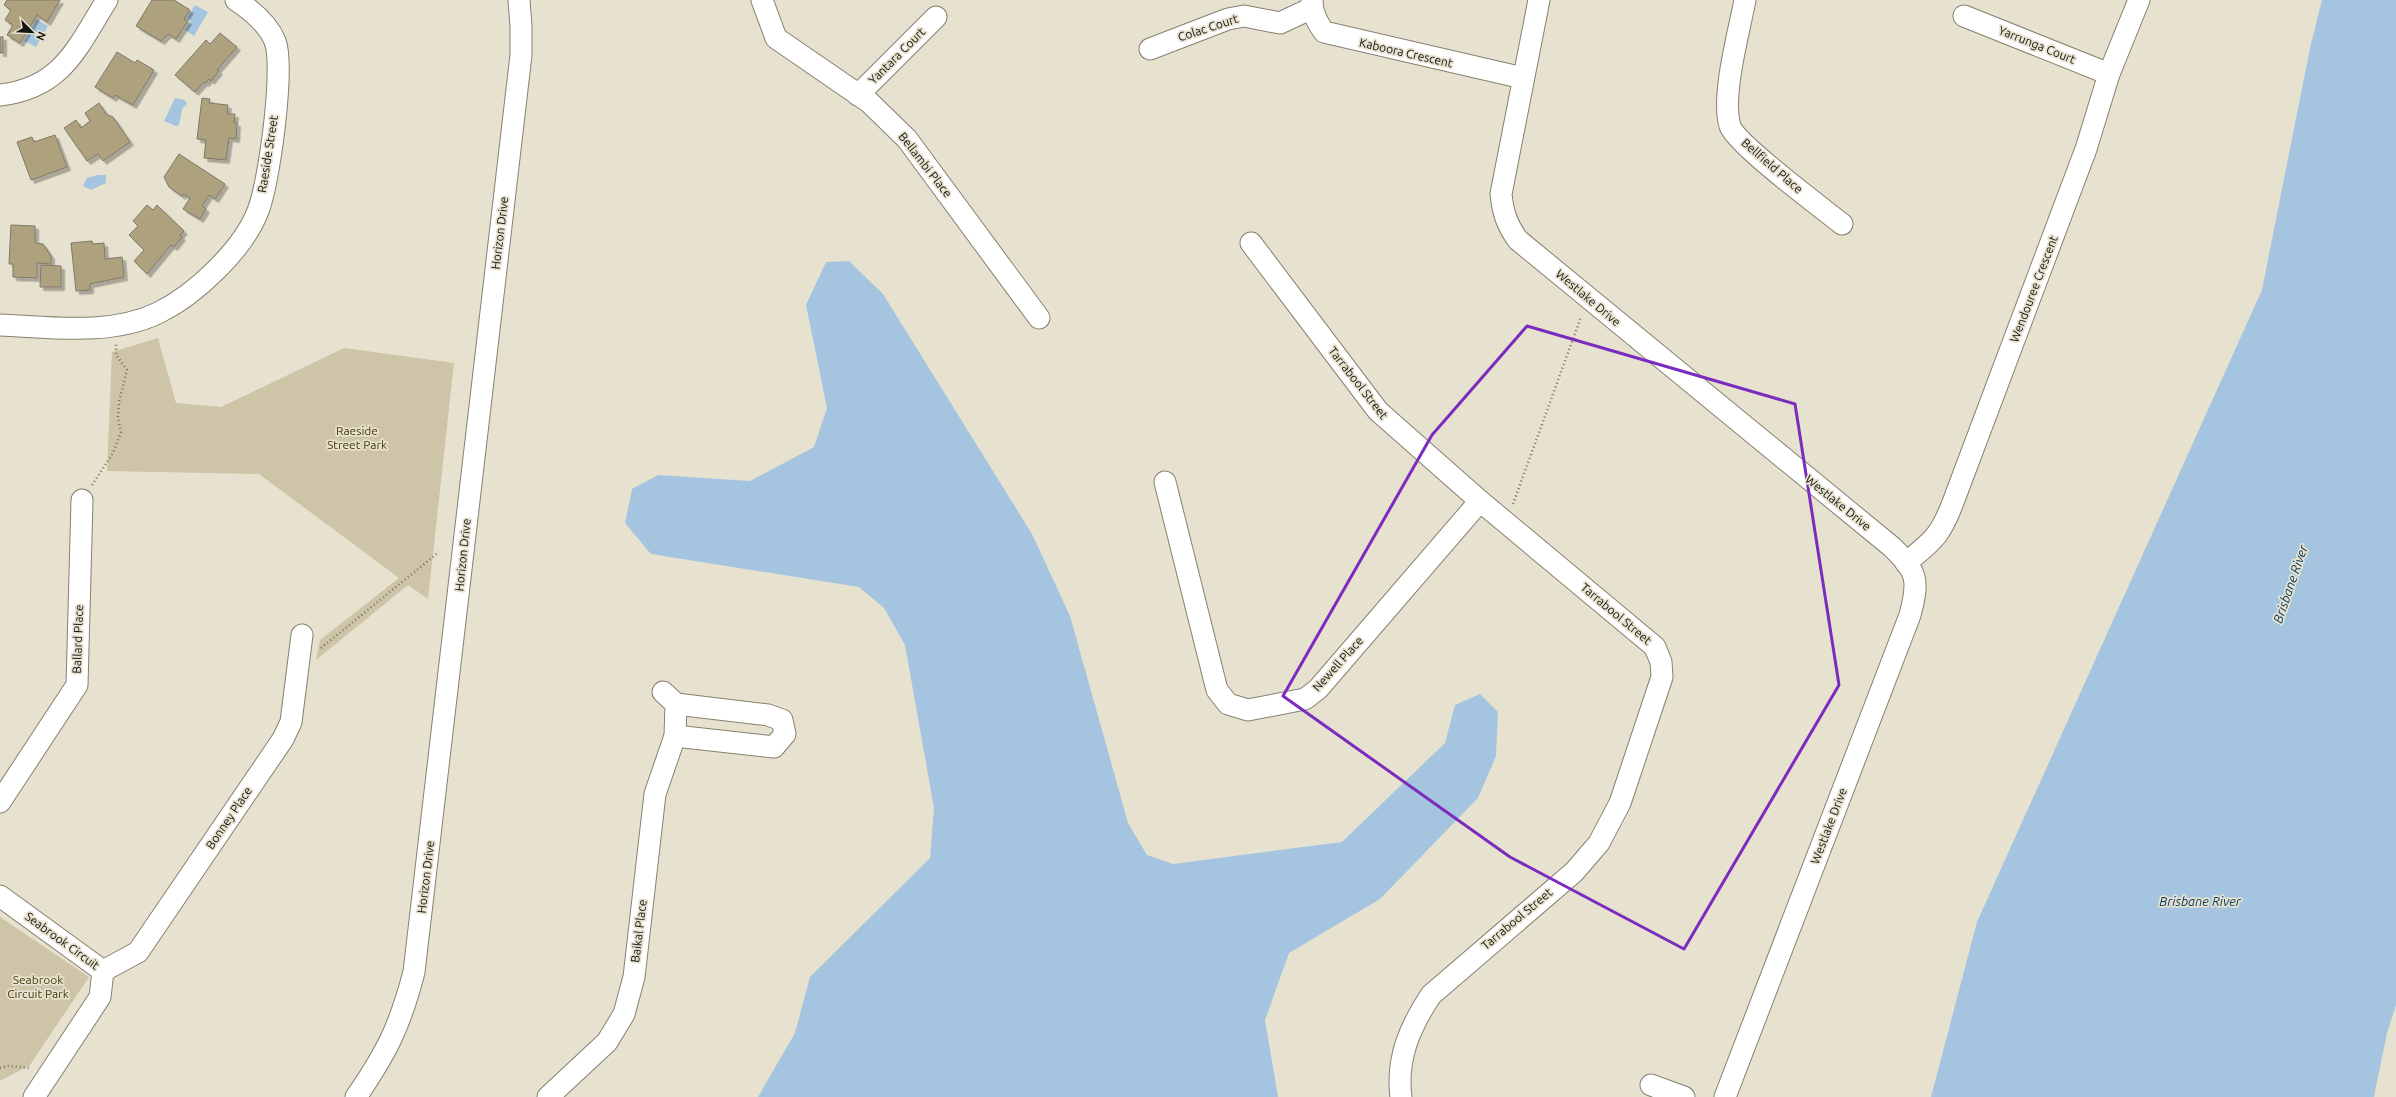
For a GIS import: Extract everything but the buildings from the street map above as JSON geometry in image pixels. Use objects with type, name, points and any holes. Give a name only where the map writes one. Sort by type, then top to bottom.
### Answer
[{"type":"street","points":[[0,95],[26,90],[46,82],[69,60],[107,0]]},
{"type":"street","name":"Raeside Street","points":[[0,325],[83,328],[139,322],[160,312],[194,291],[234,251],[258,211],[268,171],[280,72],[275,42],[263,22],[236,0]]},
{"type":"street","name":"Horizon Drive","points":[[356,1097],[382,1058],[394,1036],[404,1012],[414,972],[521,55],[519,0]]},
{"type":"street","name":"Bellambi Place","points":[[762,0],[776,38],[869,102],[907,139],[1039,318]]},
{"type":"street","name":"Westlake Drive","points":[[1539,0],[1501,194],[1504,215],[1518,240],[1892,547],[1914,573],[1916,587],[1910,615],[1725,1097]]},
{"type":"street","name":"Bellfield Place","points":[[1745,0],[1727,108],[1730,128],[1749,148],[1842,224]]},
{"type":"street","name":"Wendouree Crescent","points":[[1906,563],[1932,542],[1947,520],[2086,149],[2110,74],[2139,0]]},
{"type":"street","name":"Kaboora Crescent","points":[[1312,4],[1324,32],[1523,78]]},
{"type":"street","name":"Colac Court","points":[[1150,49],[1228,18],[1244,16],[1280,24],[1312,4]]},
{"type":"street","name":"Yarrunga Court","points":[[1964,16],[2110,74]]},
{"type":"street","name":"Yantara Court","points":[[858,95],[936,17]]},
{"type":"street","name":"Tarrabool Street","points":[[1251,243],[1378,411],[1398,431],[1480,501],[1655,647],[1661,662],[1662,676],[1620,803],[1599,843],[1574,872],[1431,995],[1418,1016],[1408,1038],[1400,1063],[1402,1097]]},
{"type":"street","name":"Newell Place","points":[[1165,482],[1217,690],[1228,704],[1248,710],[1304,699],[1318,689],[1480,501]]},
{"type":"street","name":"Ballard Place","points":[[0,802],[77,685],[82,500]]},
{"type":"street","name":"Bonney Place","points":[[103,971],[138,952],[283,739],[290,722],[302,639]]},
{"type":"street","name":"Baikal Place","points":[[548,1097],[607,1042],[624,1014],[634,977],[655,794],[675,736],[669,698],[768,715],[782,720],[785,734],[774,747],[675,736]]},
{"type":"street","name":"Seabrook Circuit","points":[[0,896],[103,971],[100,997],[49,1077],[34,1097]]},
{"type":"street","points":[[1651,1085],[1684,1097]]},
{"type":"path","points":[[1506,522],[1582,317]]},
{"type":"path","points":[[82,500],[113,453],[121,432],[118,418],[119,402],[127,370],[116,355],[115,325]]},
{"type":"path","points":[[302,639],[320,648],[439,552]]},
{"type":"path","points":[[0,1068],[8,1066],[31,1068],[49,1077]]},
{"type":"highlighted area","points":[[1527,326],[1795,404],[1839,685],[1684,949],[1510,857],[1283,696],[1432,435]]},
{"type":"green space","name":"Raeside Street Park","points":[[158,338],[176,403],[221,407],[344,348],[454,363],[428,599],[408,585],[316,660],[320,640],[399,578],[259,474],[107,471],[112,352]]},
{"type":"green space","name":"Seabrook Circuit Park","points":[[0,917],[89,977],[30,1065],[0,1081]]},
{"type":"water","name":"Brisbane River","points":[[2322,0],[2396,0],[2396,1005],[2387,1033],[2374,1097],[1931,1097],[1977,922],[2262,290],[2310,48]]},
{"type":"water","points":[[195,5],[208,12],[194,36],[185,30],[191,21],[187,18]]},
{"type":"water","points":[[36,19],[48,26],[36,47],[24,41]]},
{"type":"water","points":[[175,98],[185,100],[187,104],[182,109],[179,125],[176,126],[164,121]]},
{"type":"water","points":[[98,175],[106,175],[106,183],[91,190],[83,186],[87,178]]},
{"type":"water","points":[[849,261],[883,294],[1032,534],[1070,616],[1128,823],[1147,855],[1173,864],[1342,842],[1445,743],[1455,705],[1480,694],[1498,712],[1496,756],[1478,798],[1380,899],[1289,953],[1265,1020],[1278,1097],[758,1097],[795,1033],[810,977],[930,858],[934,808],[905,645],[884,608],[859,587],[651,554],[625,523],[632,489],[658,475],[750,481],[814,447],[827,408],[806,305],[826,262]]}]
